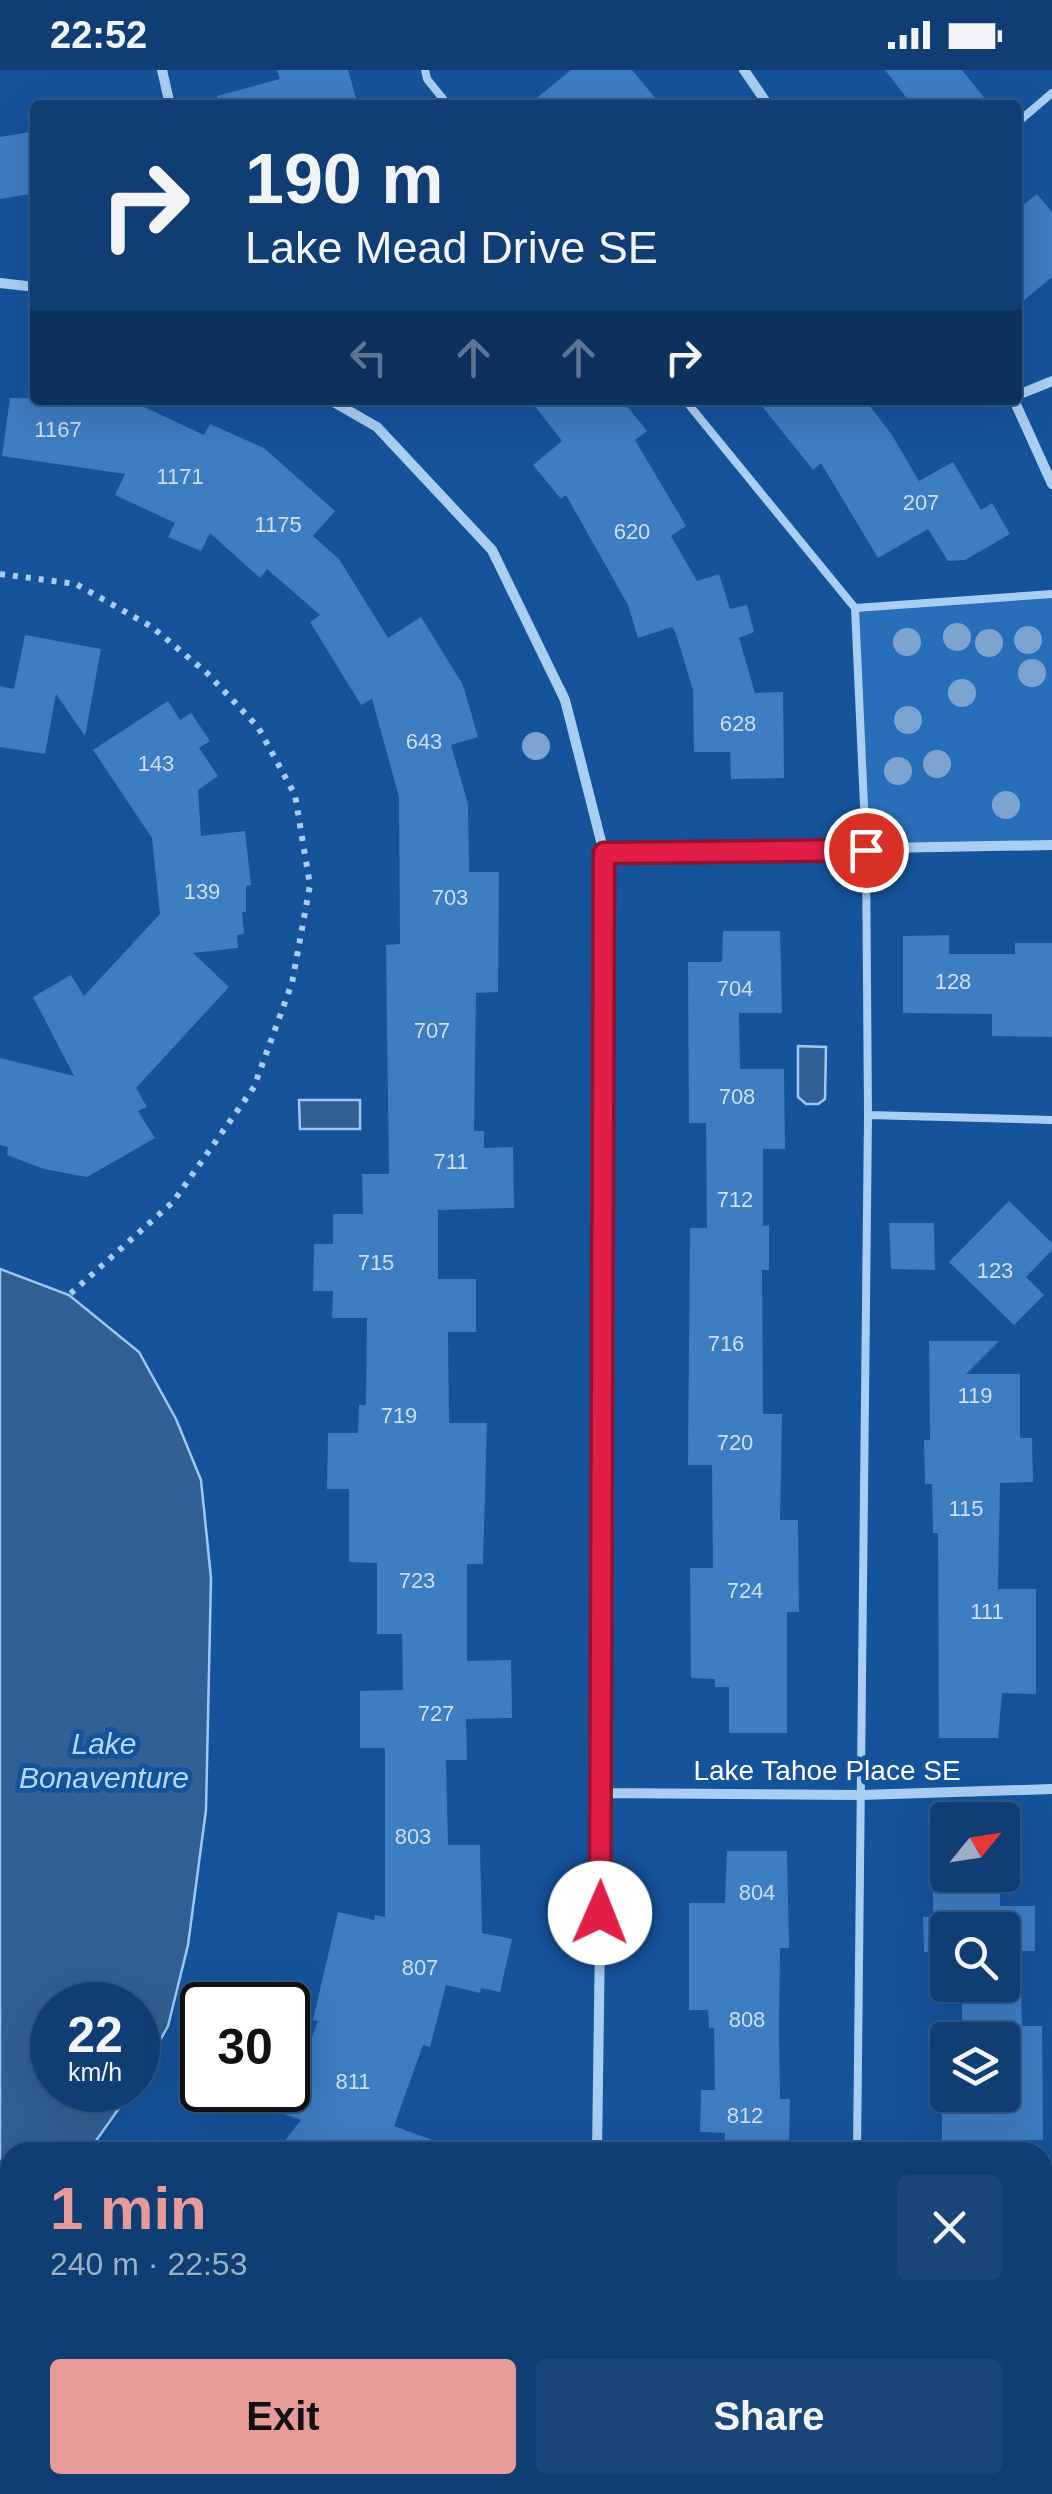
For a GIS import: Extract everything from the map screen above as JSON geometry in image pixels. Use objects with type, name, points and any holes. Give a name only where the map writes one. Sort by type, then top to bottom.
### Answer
[{"type":"street","points":[[162,70],[169,100]]},
{"type":"street","points":[[744,70],[765,100]]},
{"type":"street","points":[[0,283],[30,286]]},
{"type":"street","points":[[1022,394],[1052,381]]},
{"type":"street","points":[[339,405],[377,427],[492,550],[565,700],[604,853],[602,1793],[597,2142]]},
{"type":"street","points":[[1019,405],[1052,484]]},
{"type":"street","points":[[604,853],[1052,844]]},
{"type":"street","name":"Lake Tahoe Place SE","points":[[602,1793],[861,1796],[1052,1789]]},
{"type":"lane","points":[[425,70],[445,100]]},
{"type":"lane","points":[[1022,119],[1052,93]]},
{"type":"lane","points":[[689,405],[854,608],[866,850],[868,1116],[857,2142]]},
{"type":"lane","points":[[854,608],[1052,594]]},
{"type":"lane","points":[[868,1116],[1052,1120]]},
{"type":"path","points":[[0,574],[76,584],[152,627],[207,673],[258,727],[295,795],[310,885],[292,982],[254,1087],[172,1202],[69,1296]]},
{"type":"shaded area","points":[[1052,594],[1052,845],[866,850],[855,608]]},
{"type":"water","points":[[798,1046],[826,1047],[825,1099],[818,1104],[806,1104],[798,1097]]},
{"type":"water","points":[[299,1100],[360,1100],[360,1129],[300,1129]]},
{"type":"water","name":"Lake Bonaventure","points":[[0,1269],[69,1295],[139,1352],[176,1419],[201,1480],[211,1578],[206,1810],[188,1945],[168,2026],[160,2040],[160,1982],[30,1982],[30,2112],[116,2112],[95,2142],[0,2142]]},
{"type":"building","points":[[277,70],[348,70],[357,100],[218,100],[217,96],[280,79]]},
{"type":"building","points":[[571,70],[632,70],[657,100],[534,100]]},
{"type":"building","points":[[885,70],[962,70],[986,100],[908,100]]},
{"type":"building","points":[[30,132],[30,194],[0,199],[0,137]]},
{"type":"building","points":[[1037,194],[1052,212],[1052,277],[1022,302],[1022,206]]},
{"type":"building","points":[[10,398],[30,398],[30,405],[140,405],[204,435],[210,424],[264,448],[335,511],[313,536],[339,559],[388,638],[421,617],[463,685],[478,737],[451,745],[468,804],[469,872],[499,872],[498,992],[476,993],[474,1131],[484,1131],[484,1148],[513,1147],[514,1208],[438,1210],[438,1279],[476,1279],[476,1332],[448,1332],[449,1423],[487,1423],[483,1564],[467,1564],[467,1661],[511,1660],[512,1718],[466,1719],[467,1760],[446,1760],[448,1845],[480,1845],[482,1933],[512,1939],[500,1992],[481,1988],[480,1993],[446,1985],[430,2047],[423,2045],[394,2126],[438,2142],[284,2142],[301,2120],[285,2112],[310,2112],[310,2043],[318,2021],[313,2020],[338,1912],[374,1920],[375,1915],[385,1917],[385,1748],[360,1748],[360,1691],[403,1690],[402,1634],[377,1634],[377,1563],[349,1562],[349,1489],[327,1489],[328,1433],[358,1433],[359,1405],[366,1405],[367,1318],[332,1318],[333,1291],[313,1291],[314,1244],[333,1244],[333,1214],[363,1214],[362,1174],[389,1174],[386,945],[400,944],[399,797],[372,699],[361,705],[310,622],[320,615],[267,569],[260,578],[210,533],[201,551],[168,537],[175,523],[115,495],[125,474],[2,456]]},
{"type":"building","points":[[534,405],[626,405],[647,431],[635,440],[686,526],[671,536],[697,581],[719,574],[730,609],[747,605],[754,632],[739,638],[755,693],[783,692],[784,778],[731,779],[730,752],[694,752],[693,690],[676,634],[672,627],[638,638],[628,605],[566,495],[561,499],[533,465],[562,441]]},
{"type":"building","points":[[761,405],[869,405],[919,481],[953,462],[981,510],[992,503],[1010,534],[965,560],[948,561],[928,529],[878,558],[821,463],[813,470]]},
{"type":"building","points":[[25,635],[101,649],[85,736],[56,694],[45,754],[0,747],[0,686],[14,689]]},
{"type":"building","points":[[168,701],[180,720],[191,713],[210,741],[199,748],[218,776],[198,790],[201,836],[245,831],[251,885],[246,886],[246,912],[242,912],[244,934],[237,935],[238,948],[193,953],[229,987],[136,1088],[147,1107],[138,1111],[155,1138],[87,1177],[44,1169],[7,1155],[8,1147],[0,1145],[0,1058],[74,1076],[33,997],[71,975],[84,996],[160,914],[152,838],[93,750]]},
{"type":"building","points":[[723,931],[780,931],[782,1013],[739,1013],[740,1069],[784,1069],[785,1149],[763,1149],[763,1226],[769,1225],[769,1270],[762,1270],[763,1414],[782,1414],[780,1520],[798,1520],[799,1612],[787,1612],[787,1733],[729,1733],[729,1687],[715,1687],[715,1679],[691,1678],[690,1568],[713,1568],[712,1465],[688,1465],[690,1228],[707,1228],[706,1123],[689,1123],[688,962],[722,962]]},
{"type":"building","points":[[949,935],[949,954],[1015,954],[1015,943],[1052,943],[1052,1037],[992,1036],[992,1014],[903,1013],[903,936]]},
{"type":"building","points":[[1009,1201],[1052,1243],[1052,1250],[1026,1277],[1044,1295],[1014,1325],[949,1262]]},
{"type":"building","points":[[889,1223],[934,1223],[935,1270],[891,1269]]},
{"type":"building","points":[[929,1341],[999,1341],[966,1374],[1020,1374],[1020,1438],[1032,1438],[1033,1482],[1000,1483],[998,1589],[1036,1589],[1036,1694],[1002,1693],[998,1738],[939,1738],[938,1533],[933,1533],[932,1484],[925,1484],[924,1440],[930,1440]]},
{"type":"building","points":[[727,1851],[787,1851],[789,1948],[780,1948],[779,2028],[780,2099],[790,2099],[789,2142],[725,2142],[725,2133],[700,2132],[701,2090],[715,2090],[714,2028],[709,2028],[708,2010],[689,2010],[689,1903],[725,1903]]},
{"type":"building","points":[[933,1892],[1000,1892],[1000,1906],[1035,1906],[1035,1951],[1020,1951],[1020,1912],[933,1912]]},
{"type":"building","points":[[923,1917],[930,1917],[930,1952],[924,1952]]},
{"type":"building","points":[[1020,1951],[1022,2026],[1042,2026],[1043,2140],[942,2142],[942,2112],[1020,2112],[1020,2022],[962,2022],[962,2002],[1020,2002]]},
{"type":"route","points":[[600,1913],[604,853],[866,850]]}]
